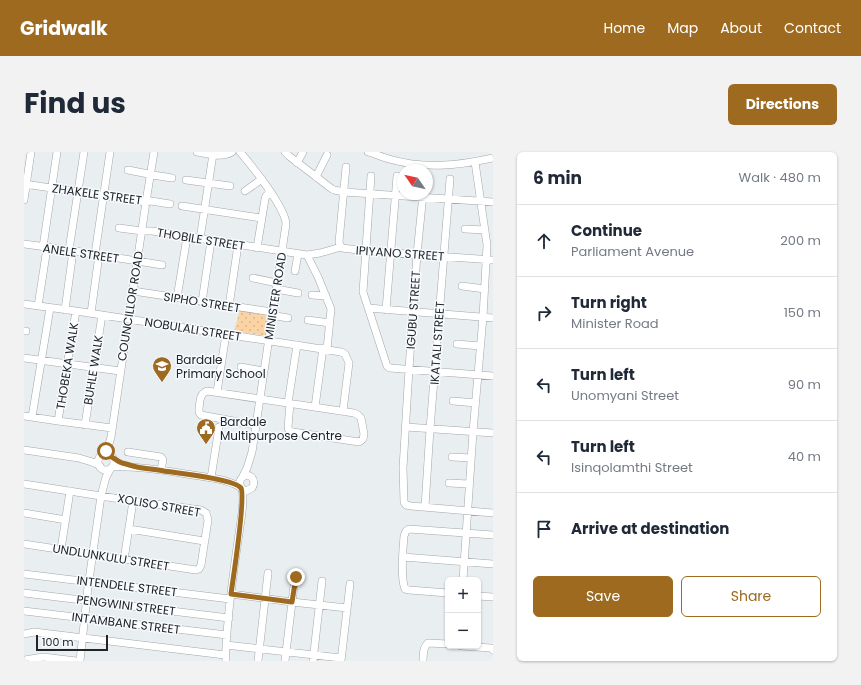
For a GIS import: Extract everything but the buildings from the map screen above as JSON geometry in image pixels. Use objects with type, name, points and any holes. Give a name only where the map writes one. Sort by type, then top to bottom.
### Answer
[{"type":"street","points":[[24,200],[25,184],[31,152]]},
{"type":"street","points":[[38,306],[57,152]]},
{"type":"street","points":[[65,310],[71,250],[84,152]]},
{"type":"street","points":[[91,313],[103,196],[110,152]]},
{"type":"street","name":"COUNCILLOR ROAD","points":[[112,458],[112,428],[154,152]]},
{"type":"street","points":[[197,152],[226,155],[232,152]]},
{"type":"street","name":"MINISTER ROAD","points":[[240,152],[262,179],[283,213],[286,224],[255,425],[252,452],[253,478]]},
{"type":"street","points":[[285,152],[297,163],[334,190],[396,195]]},
{"type":"street","points":[[297,163],[303,152]]},
{"type":"street","points":[[368,152],[388,159],[422,165],[449,166],[493,158]]},
{"type":"street","points":[[200,239],[213,154]]},
{"type":"street","points":[[316,177],[327,156]]},
{"type":"street","points":[[463,577],[484,288],[490,260],[475,162]]},
{"type":"street","name":"IPIYANO STREET","points":[[346,167],[339,242],[341,247],[366,251],[490,260]]},
{"type":"street","points":[[128,170],[172,178]]},
{"type":"street","points":[[371,176],[363,296],[386,364],[388,367],[493,376]]},
{"type":"street","points":[[386,310],[397,176]]},
{"type":"street","points":[[245,190],[262,179]]},
{"type":"street","name":"IKATALI STREET","points":[[425,507],[450,179]]},
{"type":"street","points":[[186,180],[230,186]]},
{"type":"street","name":"ZHAKELE STREET","points":[[25,184],[146,202],[151,201],[170,204]]},
{"type":"street","points":[[257,248],[265,197],[270,192]]},
{"type":"street","points":[[433,197],[493,202]]},
{"type":"street","name":"IGUBU STREET","points":[[423,200],[417,254],[403,468],[404,502],[406,505],[425,507]]},
{"type":"street","points":[[182,206],[262,218]]},
{"type":"street","name":"THOBILE STREET","points":[[120,228],[152,231],[307,255],[341,247]]},
{"type":"street","points":[[465,229],[485,230]]},
{"type":"street","points":[[177,298],[186,237]]},
{"type":"street","points":[[202,302],[211,241]]},
{"type":"street","name":"ANELE STREET","points":[[24,244],[162,265]]},
{"type":"street","points":[[230,306],[238,245]]},
{"type":"street","points":[[295,271],[298,254]]},
{"type":"street","points":[[307,255],[331,309],[330,323],[315,407]]},
{"type":"street","points":[[253,278],[298,293]]},
{"type":"street","points":[[462,286],[484,288]]},
{"type":"street","name":"SIPHO STREET","points":[[133,291],[230,306],[288,318]]},
{"type":"street","points":[[312,295],[326,296]]},
{"type":"street","name":"NOBULALI STREET","points":[[24,304],[341,352],[348,358],[349,363],[343,411]]},
{"type":"street","points":[[32,417],[50,308]]},
{"type":"street","points":[[368,308],[493,318]]},
{"type":"street","name":"THOBEKA WALK","points":[[58,421],[76,311]]},
{"type":"street","name":"BUHLE WALK","points":[[85,424],[102,315]]},
{"type":"street","points":[[308,320],[330,323]]},
{"type":"street","points":[[217,392],[226,334]]},
{"type":"street","points":[[457,344],[480,346]]},
{"type":"street","points":[[255,425],[200,414],[199,410],[202,394],[207,390],[259,399],[289,403],[343,411],[357,414],[361,418],[364,437],[359,442],[290,431],[288,427],[289,403],[297,345]]},
{"type":"street","points":[[24,358],[120,371]]},
{"type":"street","points":[[241,367],[263,371]]},
{"type":"street","points":[[453,401],[476,403]]},
{"type":"street","points":[[24,416],[112,428]]},
{"type":"street","points":[[214,478],[219,427]]},
{"type":"street","points":[[406,427],[493,433]]},
{"type":"street","name":"COUNCILLOR ROAD","points":[[102,456],[108,447],[111,437]]},
{"type":"street","points":[[24,450],[79,458],[94,462],[104,469],[136,467],[214,478],[237,479],[248,476],[253,478],[254,483],[246,498],[242,514],[231,597],[225,659],[34,632],[24,634]]},
{"type":"street","points":[[128,452],[161,458],[163,460],[161,470]]},
{"type":"street","name":"MINISTER ROAD","points":[[242,477],[247,468],[252,452]]},
{"type":"street","points":[[79,458],[108,455],[120,462],[136,467]]},
{"type":"street","points":[[102,456],[99,461],[102,488]]},
{"type":"street","points":[[452,457],[471,458]]},
{"type":"street","points":[[80,661],[86,600],[102,488],[107,473],[112,468],[114,463],[112,458]]},
{"type":"street","points":[[242,477],[239,482],[241,488],[242,514]]},
{"type":"street","points":[[214,478],[231,483],[246,491],[251,490]]},
{"type":"street","points":[[448,483],[469,484]]},
{"type":"street","name":"XOLISO STREET","points":[[24,484],[204,512],[208,520],[201,565],[198,570]]},
{"type":"street","points":[[61,549],[70,491]]},
{"type":"street","points":[[124,560],[133,501]]},
{"type":"street","points":[[425,507],[493,512]]},
{"type":"street","points":[[24,513],[66,520]]},
{"type":"street","points":[[129,529],[204,541]]},
{"type":"street","points":[[445,593],[405,589],[403,584],[403,557],[404,536],[406,531],[409,529],[493,535]]},
{"type":"street","name":"UNDLUNKULU STREET","points":[[24,544],[198,570]]},
{"type":"street","points":[[403,557],[493,564]]},
{"type":"street","points":[[258,661],[268,573]]},
{"type":"street","name":"INTENDELE STREET","points":[[24,574],[231,597],[265,599],[347,608]]},
{"type":"street","points":[[285,661],[296,577]]},
{"type":"street","points":[[313,658],[322,581]]},
{"type":"street","points":[[226,645],[287,652],[313,658],[341,659],[350,584]]},
{"type":"street","name":"PENGWINI STREET","points":[[24,593],[229,618]]},
{"type":"street","points":[[481,596],[493,597]]},
{"type":"street","name":"INTAMBANE STREET","points":[[24,611],[227,635]]},
{"type":"street","points":[[423,661],[426,644],[445,644]]},
{"type":"street","points":[[481,647],[491,648],[493,650]]},
{"type":"street","points":[[24,660],[43,657],[76,661]]},
{"type":"shaded area","points":[[240,310],[267,315],[266,334],[261,335],[234,331]]},
{"type":"place","name":"Bardale Primary School","points":[[162,383]]},
{"type":"place","name":"Bardale Multipurpose Centre","points":[[206,445]]},
{"type":"route","points":[[106,451],[103,455],[110,455],[117,461],[136,467],[217,479],[231,483],[242,489],[242,514],[231,594],[292,602],[296,577]]}]
